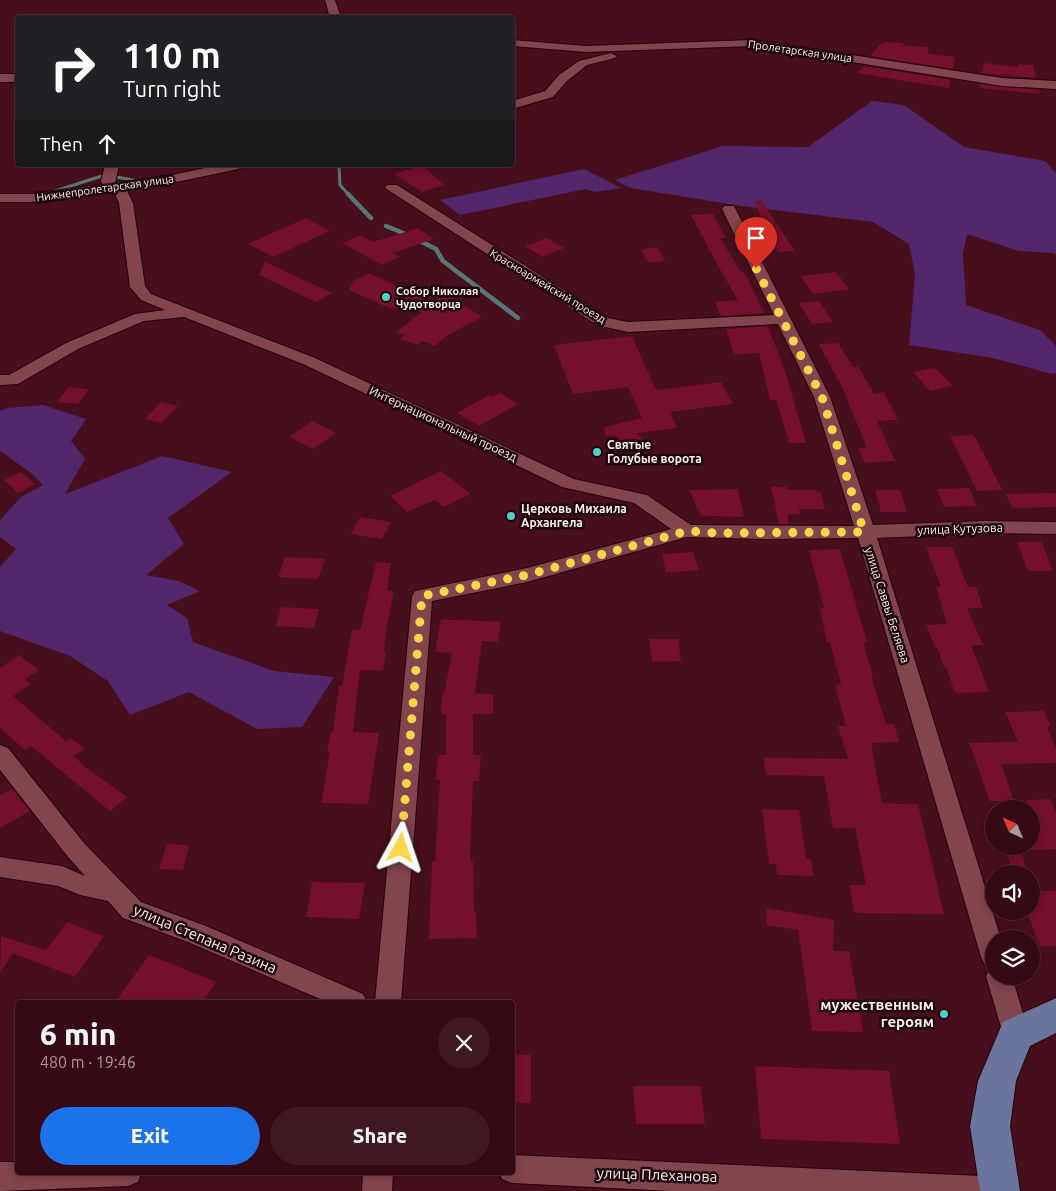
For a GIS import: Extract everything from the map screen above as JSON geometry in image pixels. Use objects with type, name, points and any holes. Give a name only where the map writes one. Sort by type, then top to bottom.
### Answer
[{"type":"main road","points":[[1000,1191],[990,1126],[997,1081],[1016,1034],[1056,1016]]},
{"type":"street","points":[[330,0],[335,15]]},
{"type":"street","name":"Пролетарская улица","points":[[515,43],[586,49],[753,43],[1002,82],[1056,85]]},
{"type":"street","points":[[515,104],[550,94],[563,78],[583,63],[612,56],[661,53],[674,46]]},
{"type":"street","points":[[0,78],[15,78]]},
{"type":"street","name":"Нижнепролетарская улица","points":[[0,198],[31,198],[110,175],[172,179],[229,167]]},
{"type":"street","name":"Интернациональный проезд","points":[[110,175],[126,203],[138,287],[146,297],[308,361],[568,483],[640,499],[687,531]]},
{"type":"street","name":"Красноармейский проезд","points":[[392,188],[603,322],[628,327],[782,319]]},
{"type":"street","name":"улица Саввы Беляева","points":[[728,209],[822,397],[923,718],[986,930]]},
{"type":"street","points":[[0,380],[12,380],[72,346],[142,316],[187,312]]},
{"type":"street","name":"улица Кутузова","points":[[864,532],[987,527],[1056,528]]},
{"type":"street","points":[[388,1000],[422,596],[527,575],[687,531],[717,533],[864,532]]},
{"type":"street","name":"улица Степана Разина","points":[[0,754],[76,850],[113,892],[132,910],[197,934],[349,1000]]},
{"type":"street","points":[[0,867],[62,876],[80,885],[113,892]]},
{"type":"street","points":[[1002,985],[1016,1034]]},
{"type":"street","name":"улица Плеханова","points":[[515,1169],[980,1191]]},
{"type":"street","points":[[0,1177],[51,1175]]},
{"type":"street","points":[[377,1191],[378,1175]]},
{"type":"shaded area","points":[[872,101],[904,105],[964,147],[1045,161],[1056,173],[1056,255],[1053,253],[1019,251],[967,234],[963,254],[966,305],[1040,330],[1056,346],[1056,373],[1052,374],[993,358],[909,345],[915,274],[909,244],[873,222],[742,206],[630,188],[615,180],[723,146],[808,147]]},
{"type":"shaded area","points":[[584,169],[621,188],[595,192],[586,189],[460,215],[440,200]]},
{"type":"shaded area","points":[[43,405],[86,419],[71,441],[85,459],[65,494],[162,456],[232,472],[168,518],[184,544],[146,575],[179,581],[200,591],[167,605],[187,618],[193,642],[274,671],[334,677],[302,727],[257,729],[189,692],[130,715],[108,681],[70,656],[0,631],[0,567],[16,549],[0,537],[0,520],[21,497],[43,485],[31,473],[0,451],[0,411],[8,408]]},
{"type":"building","points":[[884,42],[903,43],[904,46],[927,47],[929,54],[955,57],[953,69],[870,56]]},
{"type":"building","points":[[984,63],[1018,67],[1018,64],[1033,65],[1036,78],[982,73]]},
{"type":"building","points":[[863,66],[951,80],[949,88],[857,73]]},
{"type":"building","points":[[980,84],[1039,90],[1040,94],[980,88]]},
{"type":"building","points":[[416,167],[424,167],[444,185],[422,192],[394,174]]},
{"type":"building","points":[[760,199],[795,251],[778,252],[768,238],[755,201]]},
{"type":"building","points":[[713,214],[726,238],[720,238],[741,272],[744,272],[764,313],[721,316],[715,302],[738,300],[691,215]]},
{"type":"building","points":[[306,218],[330,231],[273,257],[248,244]]},
{"type":"building","points":[[418,228],[434,239],[393,253],[400,257],[382,265],[342,243],[361,235],[373,242]]},
{"type":"building","points":[[547,238],[564,248],[542,257],[525,246]]},
{"type":"building","points":[[657,247],[665,261],[648,263],[641,249]]},
{"type":"building","points":[[265,262],[332,293],[316,302],[259,275]]},
{"type":"building","points":[[836,272],[849,289],[813,294],[801,276]]},
{"type":"building","points":[[369,273],[431,302],[447,295],[482,317],[448,335],[435,346],[422,341],[418,345],[400,339],[405,335],[396,332],[422,312],[389,308],[349,290],[353,281]]},
{"type":"building","points":[[819,301],[833,322],[812,324],[799,303]]},
{"type":"building","points":[[768,326],[785,371],[806,443],[789,443],[776,400],[770,400],[759,353],[734,354],[726,329]]},
{"type":"building","points":[[632,336],[656,390],[721,382],[733,404],[670,412],[677,428],[637,433],[643,440],[623,445],[616,435],[606,436],[604,427],[642,418],[628,387],[573,394],[554,345]]},
{"type":"building","points":[[838,343],[853,367],[859,367],[874,394],[884,392],[898,420],[877,421],[895,461],[865,463],[858,448],[867,448],[843,389],[819,344]]},
{"type":"building","points":[[935,368],[953,386],[930,391],[913,372]]},
{"type":"building","points":[[68,387],[89,389],[78,404],[57,402]]},
{"type":"building","points":[[500,393],[518,404],[479,426],[457,413],[489,395],[493,397]]},
{"type":"building","points":[[161,402],[178,406],[162,423],[145,419]]},
{"type":"building","points":[[312,421],[336,433],[313,449],[289,437]]},
{"type":"building","points":[[974,435],[1002,490],[977,491],[950,436]]},
{"type":"building","points":[[441,471],[471,494],[444,507],[435,500],[407,512],[390,496]]},
{"type":"building","points":[[21,472],[35,484],[18,493],[4,480]]},
{"type":"building","points":[[771,487],[787,487],[787,490],[817,490],[817,492],[821,492],[825,509],[799,509],[800,514],[788,514],[788,524],[779,524]]},
{"type":"building","points":[[969,488],[977,506],[944,507],[937,489]]},
{"type":"building","points":[[738,489],[744,517],[701,516],[689,490]]},
{"type":"building","points":[[875,490],[900,490],[907,512],[881,512]]},
{"type":"building","points":[[1056,493],[1056,507],[1012,508],[1006,494]]},
{"type":"building","points":[[360,517],[391,522],[382,539],[351,534]]},
{"type":"building","points":[[1017,542],[1042,542],[1053,571],[1028,571]]},
{"type":"building","points":[[926,547],[952,547],[968,587],[976,587],[983,608],[967,608],[983,645],[971,645],[989,692],[955,693],[946,667],[944,667],[937,647],[935,647],[926,625],[947,624],[936,587],[941,587]]},
{"type":"building","points":[[840,549],[867,642],[863,642],[873,676],[871,676],[886,724],[894,724],[899,742],[871,743],[882,803],[918,804],[944,914],[854,913],[849,885],[866,885],[855,828],[833,828],[824,776],[766,775],[764,758],[848,759],[838,726],[846,726],[835,685],[841,684],[830,642],[827,642],[820,608],[824,608],[809,550]]},
{"type":"building","points":[[693,552],[699,570],[666,573],[662,554]]},
{"type":"building","points":[[285,557],[325,559],[318,579],[278,577]]},
{"type":"building","points":[[376,562],[391,563],[387,591],[394,591],[386,631],[384,652],[386,652],[383,671],[360,670],[353,732],[379,733],[368,804],[321,803],[330,752],[327,752],[331,732],[333,732],[339,686],[342,686],[352,630],[360,630]]},
{"type":"building","points":[[281,607],[319,609],[314,628],[276,626]]},
{"type":"building","points":[[441,619],[501,622],[498,642],[482,641],[475,694],[493,694],[493,714],[473,714],[473,755],[481,755],[479,781],[473,781],[470,861],[473,861],[474,913],[476,912],[477,938],[429,939],[432,862],[435,862],[440,780],[436,780],[438,755],[446,755],[446,714],[441,714],[442,694],[444,694],[452,653],[435,652]]},
{"type":"building","points":[[649,639],[678,639],[681,661],[652,662]]},
{"type":"building","points":[[19,655],[39,670],[25,679],[31,684],[13,696],[66,741],[71,738],[85,749],[74,756],[84,766],[127,797],[110,811],[31,746],[25,750],[0,728],[0,668]]},
{"type":"building","points":[[1044,711],[1051,726],[1047,727],[1056,748],[1056,763],[1001,764],[1014,800],[990,800],[969,743],[1018,742],[1005,712]]},
{"type":"building","points":[[12,789],[30,811],[0,828],[0,795]]},
{"type":"building","points":[[1051,799],[1056,813],[1056,849],[1040,850],[1040,800],[1026,800]]},
{"type":"building","points":[[762,809],[799,810],[806,859],[811,859],[814,876],[777,875],[776,864],[769,864]]},
{"type":"building","points":[[167,844],[189,845],[183,870],[159,869]]},
{"type":"building","points":[[1007,855],[1022,855],[1025,865],[1011,865]]},
{"type":"building","points":[[312,882],[365,883],[359,919],[306,917]]},
{"type":"building","points":[[1040,891],[1056,891],[1056,946],[1040,946],[1040,930],[1034,930],[1030,920],[1040,920]]},
{"type":"building","points":[[767,908],[834,920],[833,951],[849,951],[863,1032],[812,1031],[798,930],[766,925]]},
{"type":"building","points":[[67,922],[104,936],[75,977],[13,953],[0,973],[1,936],[46,950]]},
{"type":"building","points":[[149,955],[216,982],[204,1000],[116,1000]]},
{"type":"building","points":[[515,1055],[531,1055],[531,1103],[515,1103]]},
{"type":"building","points":[[755,1066],[889,1071],[900,1144],[761,1139]]},
{"type":"building","points":[[633,1086],[701,1086],[705,1124],[636,1124]]},
{"type":"waterway","points":[[339,167],[340,185],[349,195]]},
{"type":"waterway","points":[[52,192],[105,175],[139,181]]},
{"type":"waterway","points":[[348,194],[371,218]]},
{"type":"waterway","points":[[386,226],[408,235]]},
{"type":"waterway","points":[[418,240],[436,249],[443,261],[518,318]]},
{"type":"place","name":"Собор Николая Чудотворца","points":[[386,297]]},
{"type":"place","name":"Святые Голубые ворота","points":[[597,452]]},
{"type":"place","name":"Церковь Михаила Архангела","points":[[511,516]]},
{"type":"place","name":"мужественным героям","points":[[944,1014]]},
{"type":"route","points":[[401,848],[422,596],[527,575],[687,531],[717,533],[864,532],[822,397],[756,268]]}]
